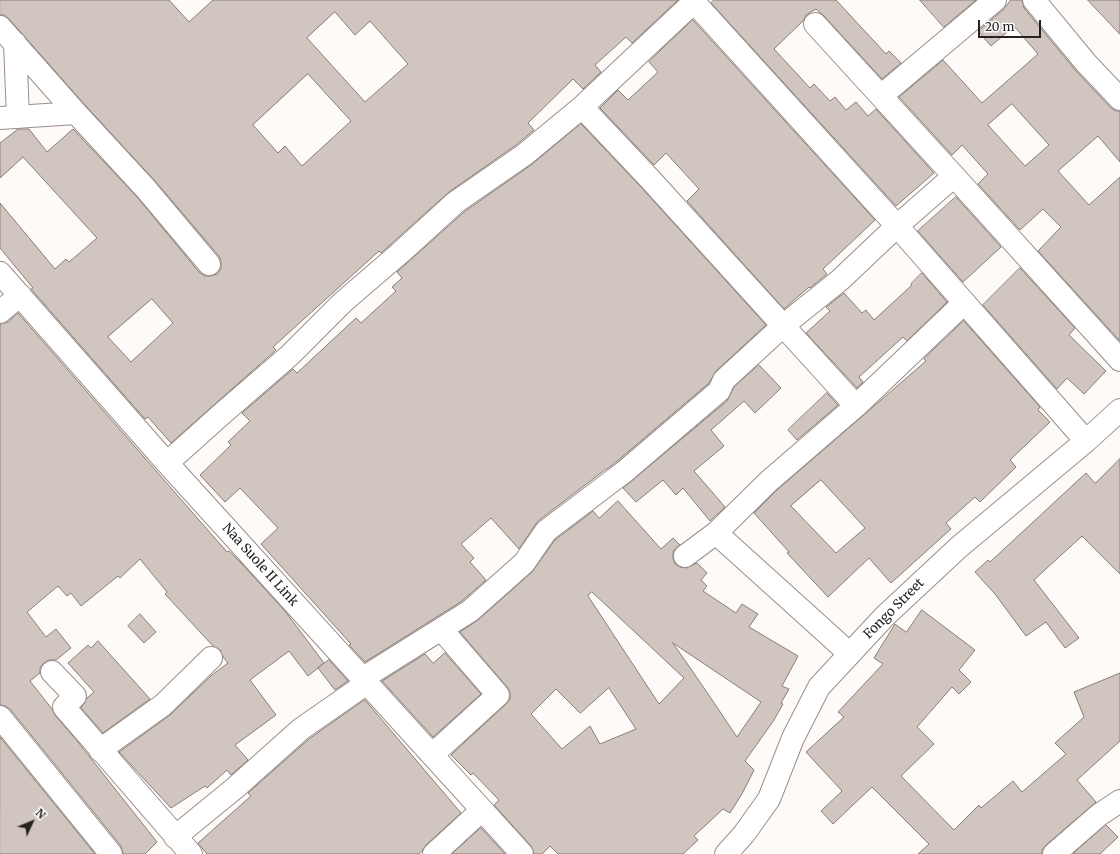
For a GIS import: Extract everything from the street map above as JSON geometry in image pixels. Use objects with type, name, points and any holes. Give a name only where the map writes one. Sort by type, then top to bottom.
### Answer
[{"type":"street","points":[[881,96],[996,0]]},
{"type":"street","points":[[1034,0],[1086,63],[1120,99]]},
{"type":"street","points":[[168,463],[290,355],[343,302],[400,253],[460,198],[524,155],[582,107],[695,1],[897,226],[1086,441]]},
{"type":"street","points":[[814,24],[1120,360]]},
{"type":"street","points":[[0,27],[146,188],[209,264]]},
{"type":"street","points":[[15,43],[9,117],[76,112]]},
{"type":"street","points":[[582,107],[784,325],[856,406]]},
{"type":"street","points":[[175,837],[236,788],[301,729],[365,681],[470,611],[524,562],[546,531],[624,472],[719,391],[724,380],[784,325],[840,280],[897,226],[954,176]]},
{"type":"street","name":"Naa Suole II Link","points":[[0,273],[168,463],[522,854]]},
{"type":"street","points":[[0,312],[20,295]]},
{"type":"street","points":[[685,556],[716,533],[769,481],[856,406],[964,303]]},
{"type":"street","name":"Fongo Street","points":[[726,854],[744,834],[769,799],[793,738],[819,687],[885,616],[959,546],[1086,441],[1120,410]]},
{"type":"street","points":[[716,533],[850,654]]},
{"type":"street","points":[[432,755],[498,695],[441,629]]},
{"type":"street","points":[[100,750],[163,705],[211,658]]},
{"type":"street","points":[[52,672],[74,696],[64,707],[191,854]]},
{"type":"street","points":[[0,716],[111,854]]},
{"type":"street","points":[[1054,854],[1099,815],[1120,801]]},
{"type":"street","points":[[434,854],[482,810]]},
{"type":"building","points":[[0,0],[169,0],[189,22],[213,0],[678,0],[632,43],[626,37],[595,65],[601,72],[583,89],[573,79],[528,123],[534,130],[516,145],[449,192],[381,253],[379,251],[273,347],[276,350],[171,443],[148,417],[145,419],[31,289],[33,288],[0,248],[0,203],[55,269],[66,259],[69,262],[97,238],[23,157],[0,178],[0,143],[18,129],[29,129],[47,152],[73,129],[137,197],[199,272],[205,276],[217,274],[221,269],[221,261],[219,256],[155,181],[9,19],[4,15],[0,15]],"holes":[[[335,12],[355,35],[370,21],[408,64],[365,102],[307,38]],[[308,74],[351,121],[302,166],[285,146],[278,153],[253,125]],[[152,299],[173,323],[131,362],[108,337]]]},
{"type":"building","points":[[714,0],[836,0],[886,54],[889,51],[901,63],[882,79],[816,9],[806,15],[803,21],[774,49],[810,88],[814,84],[830,101],[835,97],[846,110],[856,102],[868,116],[876,109],[934,173],[896,206],[711,3]]},
{"type":"building","points":[[920,0],[976,0],[944,27]]},
{"type":"building","points":[[1011,0],[1022,0],[1024,8],[1076,71],[1111,108],[1116,111],[1120,111],[1120,162],[1098,136],[1058,171],[1089,205],[1120,177],[1120,341],[1038,251],[1061,227],[1043,209],[1020,230],[978,184],[988,174],[962,145],[952,155],[899,97],[943,60],[982,103],[1038,54],[1014,26],[991,46],[978,31],[1003,10]],"holes":[[[1012,104],[1049,145],[1025,166],[988,125]]]},
{"type":"building","points":[[1088,0],[1120,0],[1120,34]]},
{"type":"building","points":[[693,20],[875,220],[823,269],[827,274],[810,288],[809,287],[784,309],[687,201],[699,189],[666,153],[654,165],[600,108],[618,90],[628,100],[658,72],[649,62]]},
{"type":"building","points":[[581,124],[640,186],[766,325],[716,371],[709,383],[616,462],[538,521],[519,549],[491,518],[461,544],[474,558],[470,562],[486,580],[462,601],[365,662],[349,645],[351,644],[261,544],[278,528],[240,488],[225,502],[200,475],[231,445],[228,442],[250,421],[242,413],[293,369],[297,373],[356,318],[361,323],[396,291],[392,287],[402,278],[397,272],[464,212],[531,165]]},
{"type":"building","points":[[956,197],[1001,247],[963,282],[918,231]]},
{"type":"building","points":[[1020,268],[1075,328],[1069,335],[1106,371],[1084,394],[1067,378],[1057,389],[983,305]]},
{"type":"building","points":[[922,273],[947,302],[907,341],[903,337],[859,377],[863,382],[857,388],[806,333],[830,311],[826,307],[844,293],[862,313],[866,310],[874,320],[912,285],[911,284]]},
{"type":"building","points":[[18,313],[227,552],[229,551],[241,563],[285,611],[324,663],[308,676],[289,651],[250,680],[276,715],[235,745],[248,760],[231,775],[227,770],[207,788],[205,786],[171,808],[119,752],[170,715],[212,675],[228,663],[220,650],[213,646],[165,594],[167,592],[140,559],[120,578],[118,576],[81,606],[71,593],[67,596],[58,586],[27,612],[46,637],[56,629],[71,648],[56,660],[49,660],[44,663],[40,668],[40,673],[30,681],[55,715],[157,842],[145,854],[123,854],[121,846],[10,709],[0,705],[0,324],[8,322]]},
{"type":"building","points":[[964,321],[1040,407],[1038,410],[1050,422],[1010,460],[1016,467],[980,502],[975,497],[946,523],[951,529],[891,583],[869,558],[828,597],[787,553],[789,552],[754,513],[777,490],[926,361],[924,359]],"holes":[[[821,480],[865,528],[836,553],[791,506]]]},
{"type":"building","points":[[759,365],[781,388],[755,413],[744,401],[711,430],[724,446],[694,471],[725,507],[710,521],[683,488],[676,495],[663,480],[636,502],[623,488],[727,401],[734,387]]},
{"type":"building","points":[[827,393],[838,405],[797,440],[788,430]]},
{"type":"building","points":[[1120,459],[1120,574],[1082,536],[1034,580],[1079,638],[1065,648],[1046,622],[1026,636],[995,594],[975,572],[988,560],[990,562],[1086,473],[1095,483]]},
{"type":"building","points":[[618,501],[661,549],[673,538],[680,545],[673,551],[675,564],[686,568],[697,563],[707,573],[701,580],[707,586],[703,591],[736,613],[742,604],[758,614],[749,627],[798,656],[782,686],[789,689],[781,703],[783,704],[774,720],[745,761],[754,770],[743,792],[730,813],[723,809],[694,836],[698,840],[683,854],[558,854],[550,846],[542,854],[534,854],[531,846],[494,805],[499,800],[473,773],[471,775],[451,755],[510,699],[510,692],[507,687],[460,632],[478,620],[532,572],[555,540],[593,511],[599,518]],"holes":[[[592,592],[684,678],[659,704],[588,596]],[[673,643],[761,702],[737,737]],[[609,688],[636,729],[600,744],[590,726],[562,749],[531,714],[556,689],[580,713]]]},
{"type":"building","points":[[922,610],[975,650],[959,670],[971,682],[959,694],[952,687],[917,727],[934,744],[901,776],[954,830],[979,805],[981,808],[1013,781],[1022,792],[1066,754],[1055,743],[1084,717],[1074,692],[1120,673],[1120,741],[1077,780],[1096,802],[1046,845],[1042,850],[1042,854],[918,854],[929,844],[872,787],[833,824],[821,811],[842,791],[806,752],[844,717],[838,712],[883,664],[874,658],[895,624],[906,632]]},
{"type":"building","points":[[140,614],[156,632],[144,643],[128,626]]},
{"type":"building","points":[[98,641],[150,699],[103,733],[81,708],[87,698],[94,692],[68,663],[88,645],[91,648]]},
{"type":"building","points":[[445,653],[481,694],[433,737],[382,681],[425,654],[433,663]]},
{"type":"building","points":[[329,660],[348,681],[335,690],[318,668]]},
{"type":"building","points":[[365,700],[461,813],[426,845],[419,854],[207,854],[198,843],[251,796],[248,793],[309,739]]},
{"type":"building","points":[[0,737],[95,854],[0,854]]},
{"type":"building","points":[[1106,825],[1118,837],[1100,854],[1073,854]]},
{"type":"building","points":[[481,828],[505,854],[452,854]]}]
